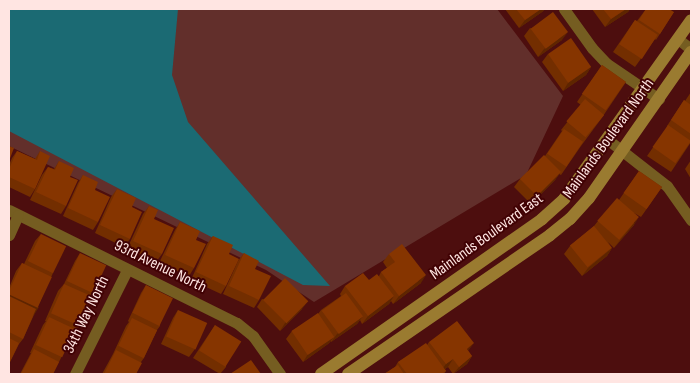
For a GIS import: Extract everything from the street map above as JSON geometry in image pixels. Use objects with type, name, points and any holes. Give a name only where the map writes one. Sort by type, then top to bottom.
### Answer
[{"type":"street","points":[[564,9],[592,48],[606,63],[659,99]]},
{"type":"street","name":"Mainlands Boulevard East","points":[[321,374],[542,219],[564,199],[579,181],[691,20]]},
{"type":"street","points":[[678,39],[691,50]]},
{"type":"street","name":"Mainlands Boulevard North","points":[[348,374],[550,235],[589,198],[691,50]]},
{"type":"street","points":[[607,139],[667,186],[691,220]]},
{"type":"street","points":[[9,235],[14,212]]},
{"type":"street","name":"93rd Avenue North","points":[[14,212],[127,270],[237,323],[253,336],[280,374]]},
{"type":"street","name":"34th Way North","points":[[76,374],[127,270]]},
{"type":"shaded area","points":[[9,9],[497,9],[563,96],[526,175],[314,302],[266,270],[9,146]]},
{"type":"water","points":[[9,9],[178,9],[172,75],[188,122],[330,286],[303,285],[9,131]]},
{"type":"building","points":[[516,9],[541,9],[525,20]]},
{"type":"building","points":[[603,9],[626,9],[611,19]]},
{"type":"building","points":[[646,9],[669,9],[674,12],[660,34],[639,20]]},
{"type":"building","points":[[553,12],[568,32],[546,49],[531,29]]},
{"type":"building","points":[[635,20],[658,35],[642,59],[619,44]]},
{"type":"building","points":[[571,38],[591,67],[568,83],[548,54]]},
{"type":"building","points":[[602,65],[626,82],[606,110],[582,94]]},
{"type":"building","points":[[585,99],[604,115],[586,137],[566,121]]},
{"type":"building","points":[[684,100],[691,105],[691,134],[671,120]]},
{"type":"building","points":[[668,125],[691,141],[675,163],[653,147]]},
{"type":"building","points":[[564,129],[583,142],[566,167],[547,154]]},
{"type":"building","points":[[9,146],[14,148],[9,161]]},
{"type":"building","points":[[17,151],[37,160],[40,151],[50,156],[35,189],[9,177],[9,169]]},
{"type":"building","points":[[544,155],[561,172],[537,196],[520,179]]},
{"type":"building","points":[[59,161],[74,168],[70,177],[78,180],[66,206],[36,192],[48,167],[55,170]]},
{"type":"building","points":[[639,171],[662,187],[646,209],[624,193]]},
{"type":"building","points":[[83,175],[98,182],[95,190],[110,197],[98,222],[68,208]]},
{"type":"building","points":[[117,189],[136,198],[132,207],[142,212],[130,239],[100,225]]},
{"type":"building","points":[[617,198],[639,217],[619,240],[597,221]]},
{"type":"building","points":[[149,206],[158,210],[154,219],[174,228],[162,254],[133,241]]},
{"type":"building","points":[[180,222],[200,231],[196,240],[206,244],[194,268],[165,255]]},
{"type":"building","points":[[594,226],[612,248],[588,267],[570,246]]},
{"type":"building","points":[[41,234],[66,246],[53,273],[28,261]]},
{"type":"building","points":[[213,236],[233,245],[229,254],[239,259],[226,286],[196,272]]},
{"type":"building","points":[[402,244],[426,275],[399,296],[381,272],[395,262],[389,254]]},
{"type":"building","points":[[80,253],[106,265],[93,293],[67,281]]},
{"type":"building","points":[[244,253],[259,261],[255,269],[271,276],[259,300],[229,286]]},
{"type":"building","points":[[22,263],[52,277],[38,308],[9,294]]},
{"type":"building","points":[[363,273],[369,280],[377,274],[394,296],[368,316],[345,286]]},
{"type":"building","points":[[285,278],[308,301],[286,323],[263,300]]},
{"type":"building","points":[[64,284],[93,297],[80,326],[51,313]]},
{"type":"building","points":[[146,285],[173,298],[159,326],[132,313]]},
{"type":"building","points":[[346,293],[363,316],[339,334],[322,311]]},
{"type":"building","points":[[9,296],[36,309],[23,339],[9,332]]},
{"type":"building","points":[[178,310],[207,323],[195,350],[166,336]]},
{"type":"building","points":[[318,313],[334,337],[308,355],[291,331]]},
{"type":"building","points":[[49,317],[75,329],[62,357],[36,345]]},
{"type":"building","points":[[132,318],[157,330],[144,358],[118,346]]},
{"type":"building","points":[[457,321],[474,343],[467,349],[472,356],[459,367],[453,359],[446,364],[429,342]]},
{"type":"building","points":[[215,325],[241,341],[225,367],[199,350]]},
{"type":"building","points":[[9,338],[19,343],[9,364]]},
{"type":"building","points":[[426,343],[446,371],[442,374],[407,374],[398,362]]},
{"type":"building","points":[[34,349],[59,362],[53,374],[21,374]]},
{"type":"building","points":[[116,350],[142,363],[136,374],[104,374]]},
{"type":"building","points":[[251,360],[261,374],[230,374]]},
{"type":"building","points":[[398,365],[404,374],[384,374]]}]
